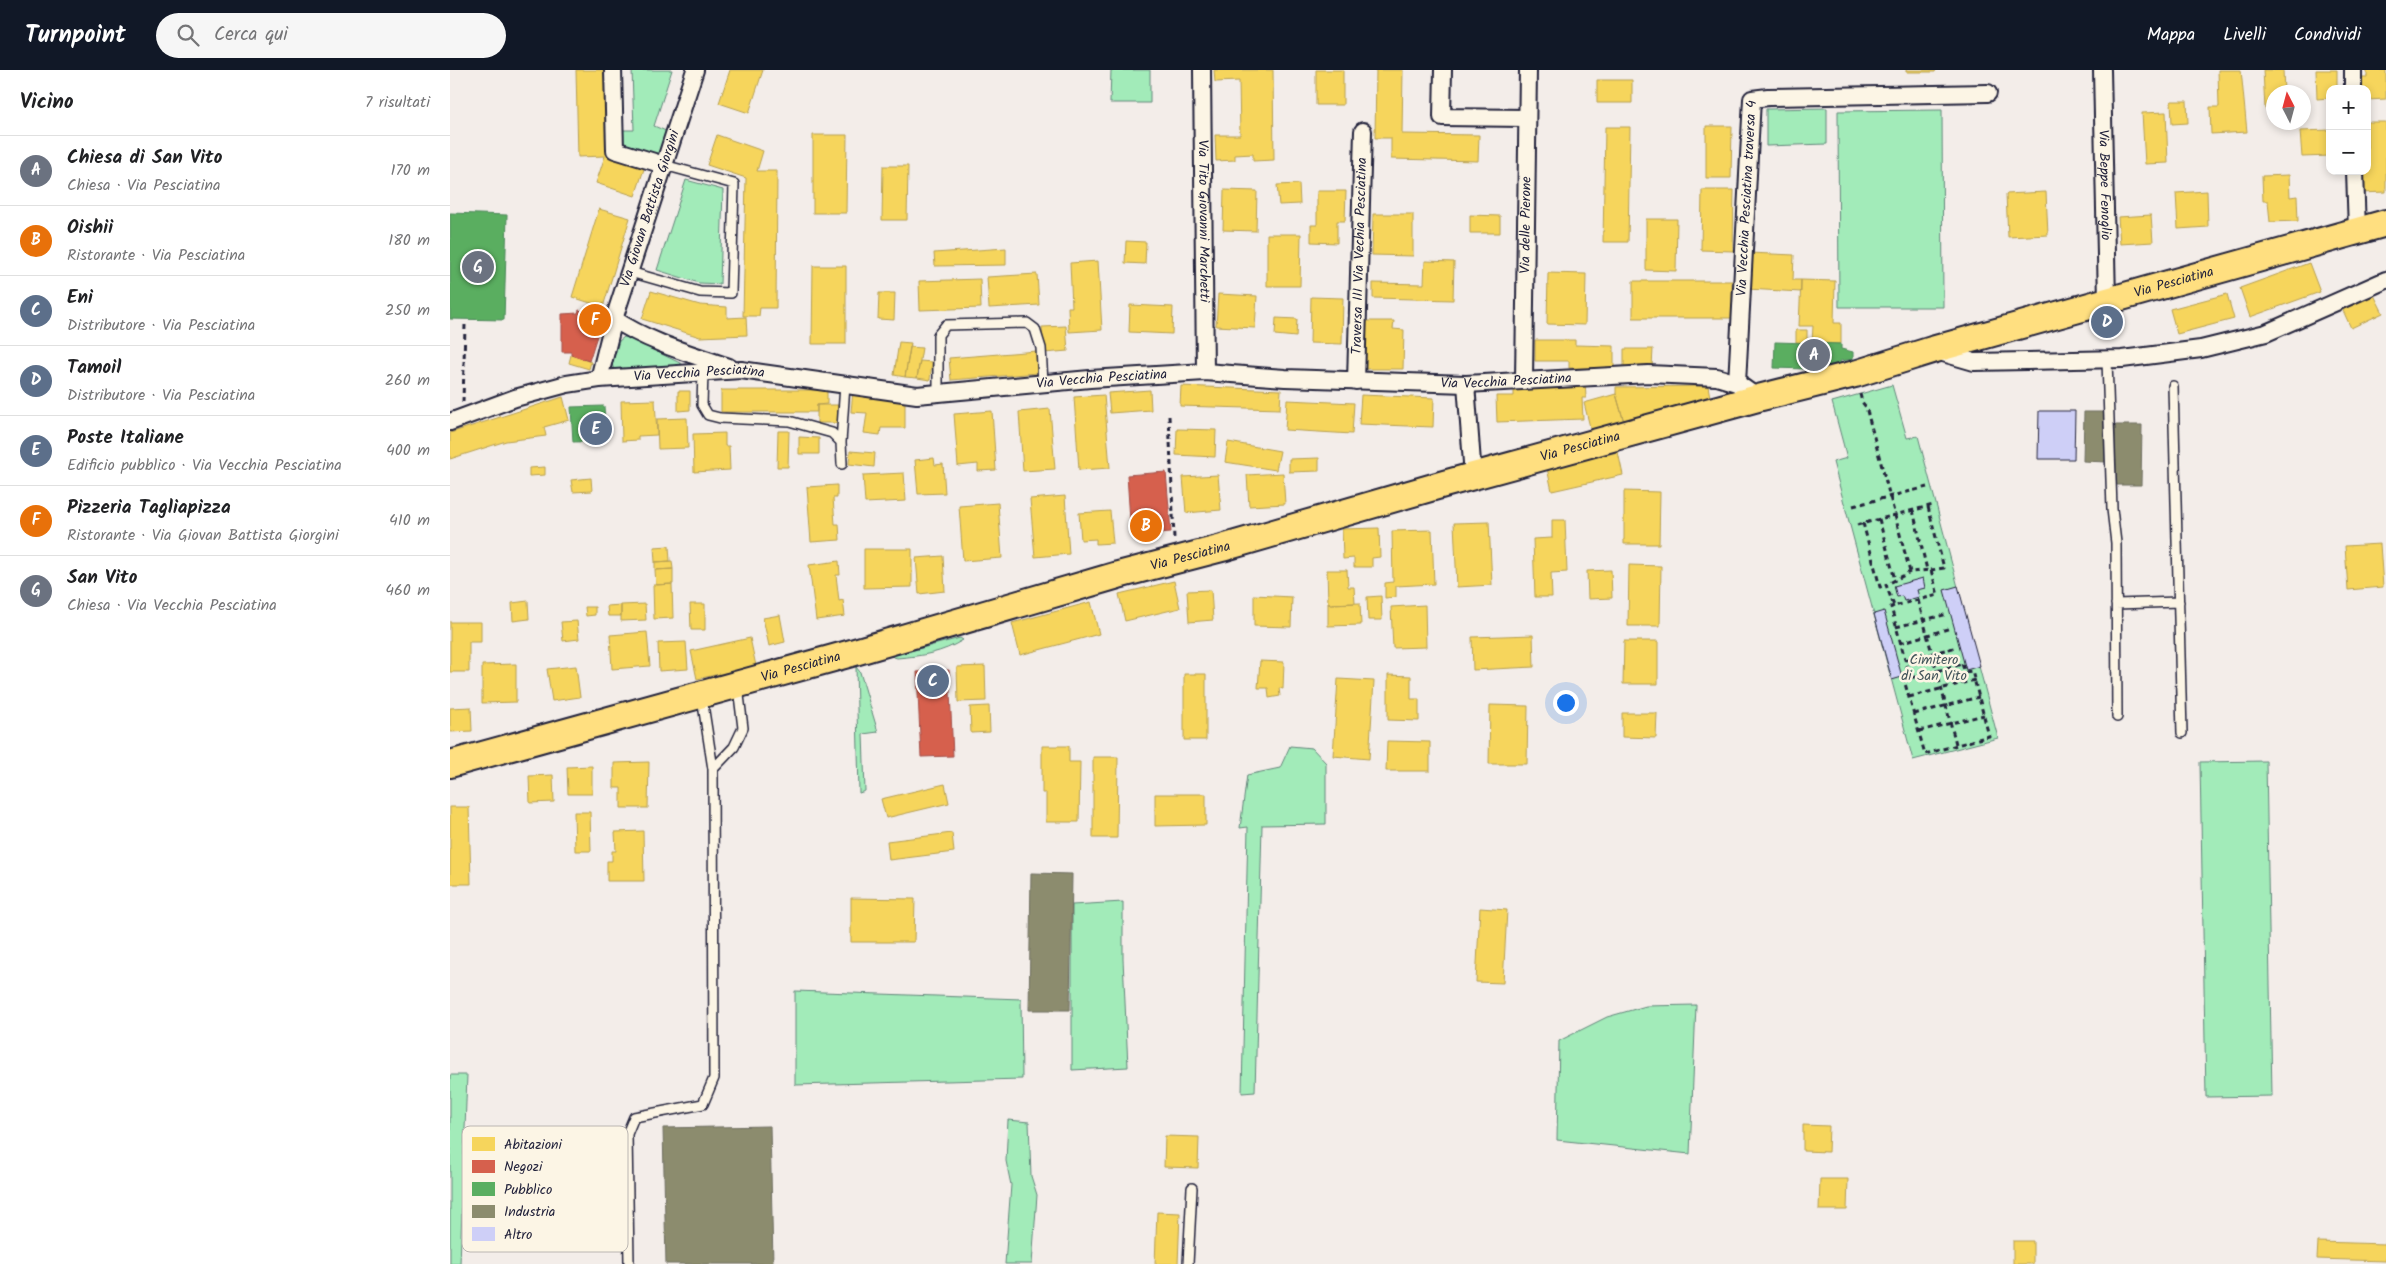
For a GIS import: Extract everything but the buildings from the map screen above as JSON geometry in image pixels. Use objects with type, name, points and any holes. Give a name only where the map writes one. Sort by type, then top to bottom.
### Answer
[{"type":"main road","name":"Via Pesciatina","points":[[450,764],[1472,476],[1758,398],[1855,374],[1932,350],[2386,223]]},
{"type":"street","points":[[613,70],[615,150],[664,165]]},
{"type":"street","name":"Via Giovan Battista Giorgini","points":[[599,378],[614,319],[695,70]]},
{"type":"street","name":"Via Tito Giovanni Marchetti","points":[[1202,70],[1205,372]]},
{"type":"street","points":[[1443,70],[1442,117],[1526,118]]},
{"type":"street","name":"Via delle Pierone","points":[[1524,380],[1528,70]]},
{"type":"street","name":"Via Beppe Fenoglio","points":[[2102,70],[2107,301]]},
{"type":"street","points":[[2353,70],[2353,85]]},
{"type":"street","name":"Via Vecchia Pesciatina traversa 4","points":[[1737,383],[1752,99],[1768,97],[1988,93]]},
{"type":"street","name":"Traversa III Via Vechia Pesciatina","points":[[1356,381],[1363,131]]},
{"type":"street","points":[[2355,175],[2356,231]]},
{"type":"street","points":[[1932,350],[1974,362],[2108,360],[2201,350],[2266,333],[2386,280]]},
{"type":"street","points":[[614,319],[626,327],[666,345],[741,370]]},
{"type":"street","name":"Via Vecchia Pesciatina","points":[[456,420],[515,398],[567,384],[599,378],[741,370],[917,395],[1043,383],[1205,372],[1356,381],[1466,384],[1648,374],[1717,378],[1737,383],[1758,398]]},
{"type":"street","points":[[1466,384],[1472,476]]},
{"type":"lane","points":[[630,272],[700,292],[731,293],[734,184],[664,165]]},
{"type":"lane","points":[[938,393],[938,335],[946,325],[1027,323],[1035,329],[1040,348],[1043,383]]},
{"type":"lane","points":[[2108,360],[2112,509],[2116,543],[2117,717]]},
{"type":"lane","points":[[703,372],[702,405],[708,415],[720,418],[789,421],[832,433],[841,442]]},
{"type":"lane","points":[[842,464],[841,442],[845,385]]},
{"type":"lane","points":[[2173,386],[2182,733]]},
{"type":"lane","points":[[2116,604],[2179,602]]},
{"type":"lane","points":[[713,769],[734,747],[743,728],[738,684]]},
{"type":"lane","points":[[628,1132],[634,1117],[703,1104],[714,1078],[713,769],[702,694]]},
{"type":"lane","points":[[1188,1264],[1192,1188]]},
{"type":"lane","points":[[628,1199],[629,1264]]},
{"type":"path","points":[[456,420],[465,325]]},
{"type":"path","points":[[1855,374],[1862,402],[1866,407],[1910,572]]},
{"type":"path","points":[[1168,416],[1175,560]]},
{"type":"path","points":[[1853,506],[1927,487]]},
{"type":"path","points":[[1857,525],[1933,505]]},
{"type":"path","points":[[1863,523],[1880,587],[1910,572],[1944,568],[1928,506]]},
{"type":"path","points":[[1910,678],[1891,607],[1938,595],[1929,570],[1913,510]]},
{"type":"path","points":[[1879,519],[1895,580]]},
{"type":"path","points":[[1886,585],[1894,606]]},
{"type":"path","points":[[1918,600],[1956,744]]},
{"type":"path","points":[[1896,627],[1948,614]]},
{"type":"path","points":[[1900,643],[1951,628]]},
{"type":"path","points":[[1905,660],[1957,647]]},
{"type":"path","points":[[1962,664],[1965,672],[1972,671],[1990,736],[1925,754],[1904,680],[1937,671],[1962,664]]},
{"type":"path","points":[[1909,697],[1975,680]]},
{"type":"path","points":[[1914,714],[1979,697]]},
{"type":"path","points":[[1919,731],[1984,715]]},
{"type":"green space","points":[[632,70],[672,70],[654,126],[666,131],[659,157],[621,147],[621,130],[634,130]]},
{"type":"green space","points":[[1111,70],[1150,70],[1150,103],[1110,103]]},
{"type":"green space","points":[[1827,108],[1827,144],[1766,146],[1766,109]]},
{"type":"green space","points":[[1942,110],[1943,307],[1839,307],[1838,111]]},
{"type":"green space","points":[[686,180],[723,190],[720,284],[699,283],[657,270]]},
{"type":"green space","points":[[624,337],[686,366],[614,370],[612,364],[619,341]]},
{"type":"green space","name":"Cimitero di San Vito","points":[[1892,385],[1907,438],[1918,436],[1998,738],[1913,760],[1833,462],[1847,458],[1832,402]]},
{"type":"green space","points":[[960,638],[963,640],[932,653],[897,658],[891,656]]},
{"type":"green space","points":[[856,667],[860,672],[878,732],[863,734],[865,791],[859,793]]},
{"type":"green space","points":[[1290,746],[1312,748],[1326,763],[1326,824],[1262,825],[1255,1092],[1242,1093],[1248,827],[1240,828],[1247,775],[1280,768]]},
{"type":"green space","points":[[2266,761],[2272,1096],[2206,1097],[2200,762]]},
{"type":"green space","points":[[1123,902],[1123,959],[1128,1067],[1072,1070],[1072,905]]},
{"type":"green space","points":[[795,991],[1021,999],[1022,1079],[795,1085]]},
{"type":"green space","points":[[1696,1005],[1690,1154],[1557,1140],[1559,1041],[1607,1017],[1646,1006]]},
{"type":"green space","points":[[450,1075],[467,1075],[465,1126],[462,1126],[460,1264],[450,1264]]},
{"type":"green space","points":[[1008,1120],[1029,1122],[1031,1176],[1037,1195],[1032,1264],[1005,1264],[1011,1185],[1006,1161]]},
{"type":"place","name":"San Vito","points":[[478,267]]},
{"type":"place","name":"Pizzeria Tagliapizza","points":[[595,320]]},
{"type":"place","name":"Tamoil","points":[[2107,322]]},
{"type":"place","name":"Chiesa di San Vito","points":[[1814,355]]},
{"type":"place","name":"Poste Italiane","points":[[596,429]]},
{"type":"place","name":"Oishii","points":[[1146,526]]},
{"type":"place","name":"Eni","points":[[933,681]]}]
